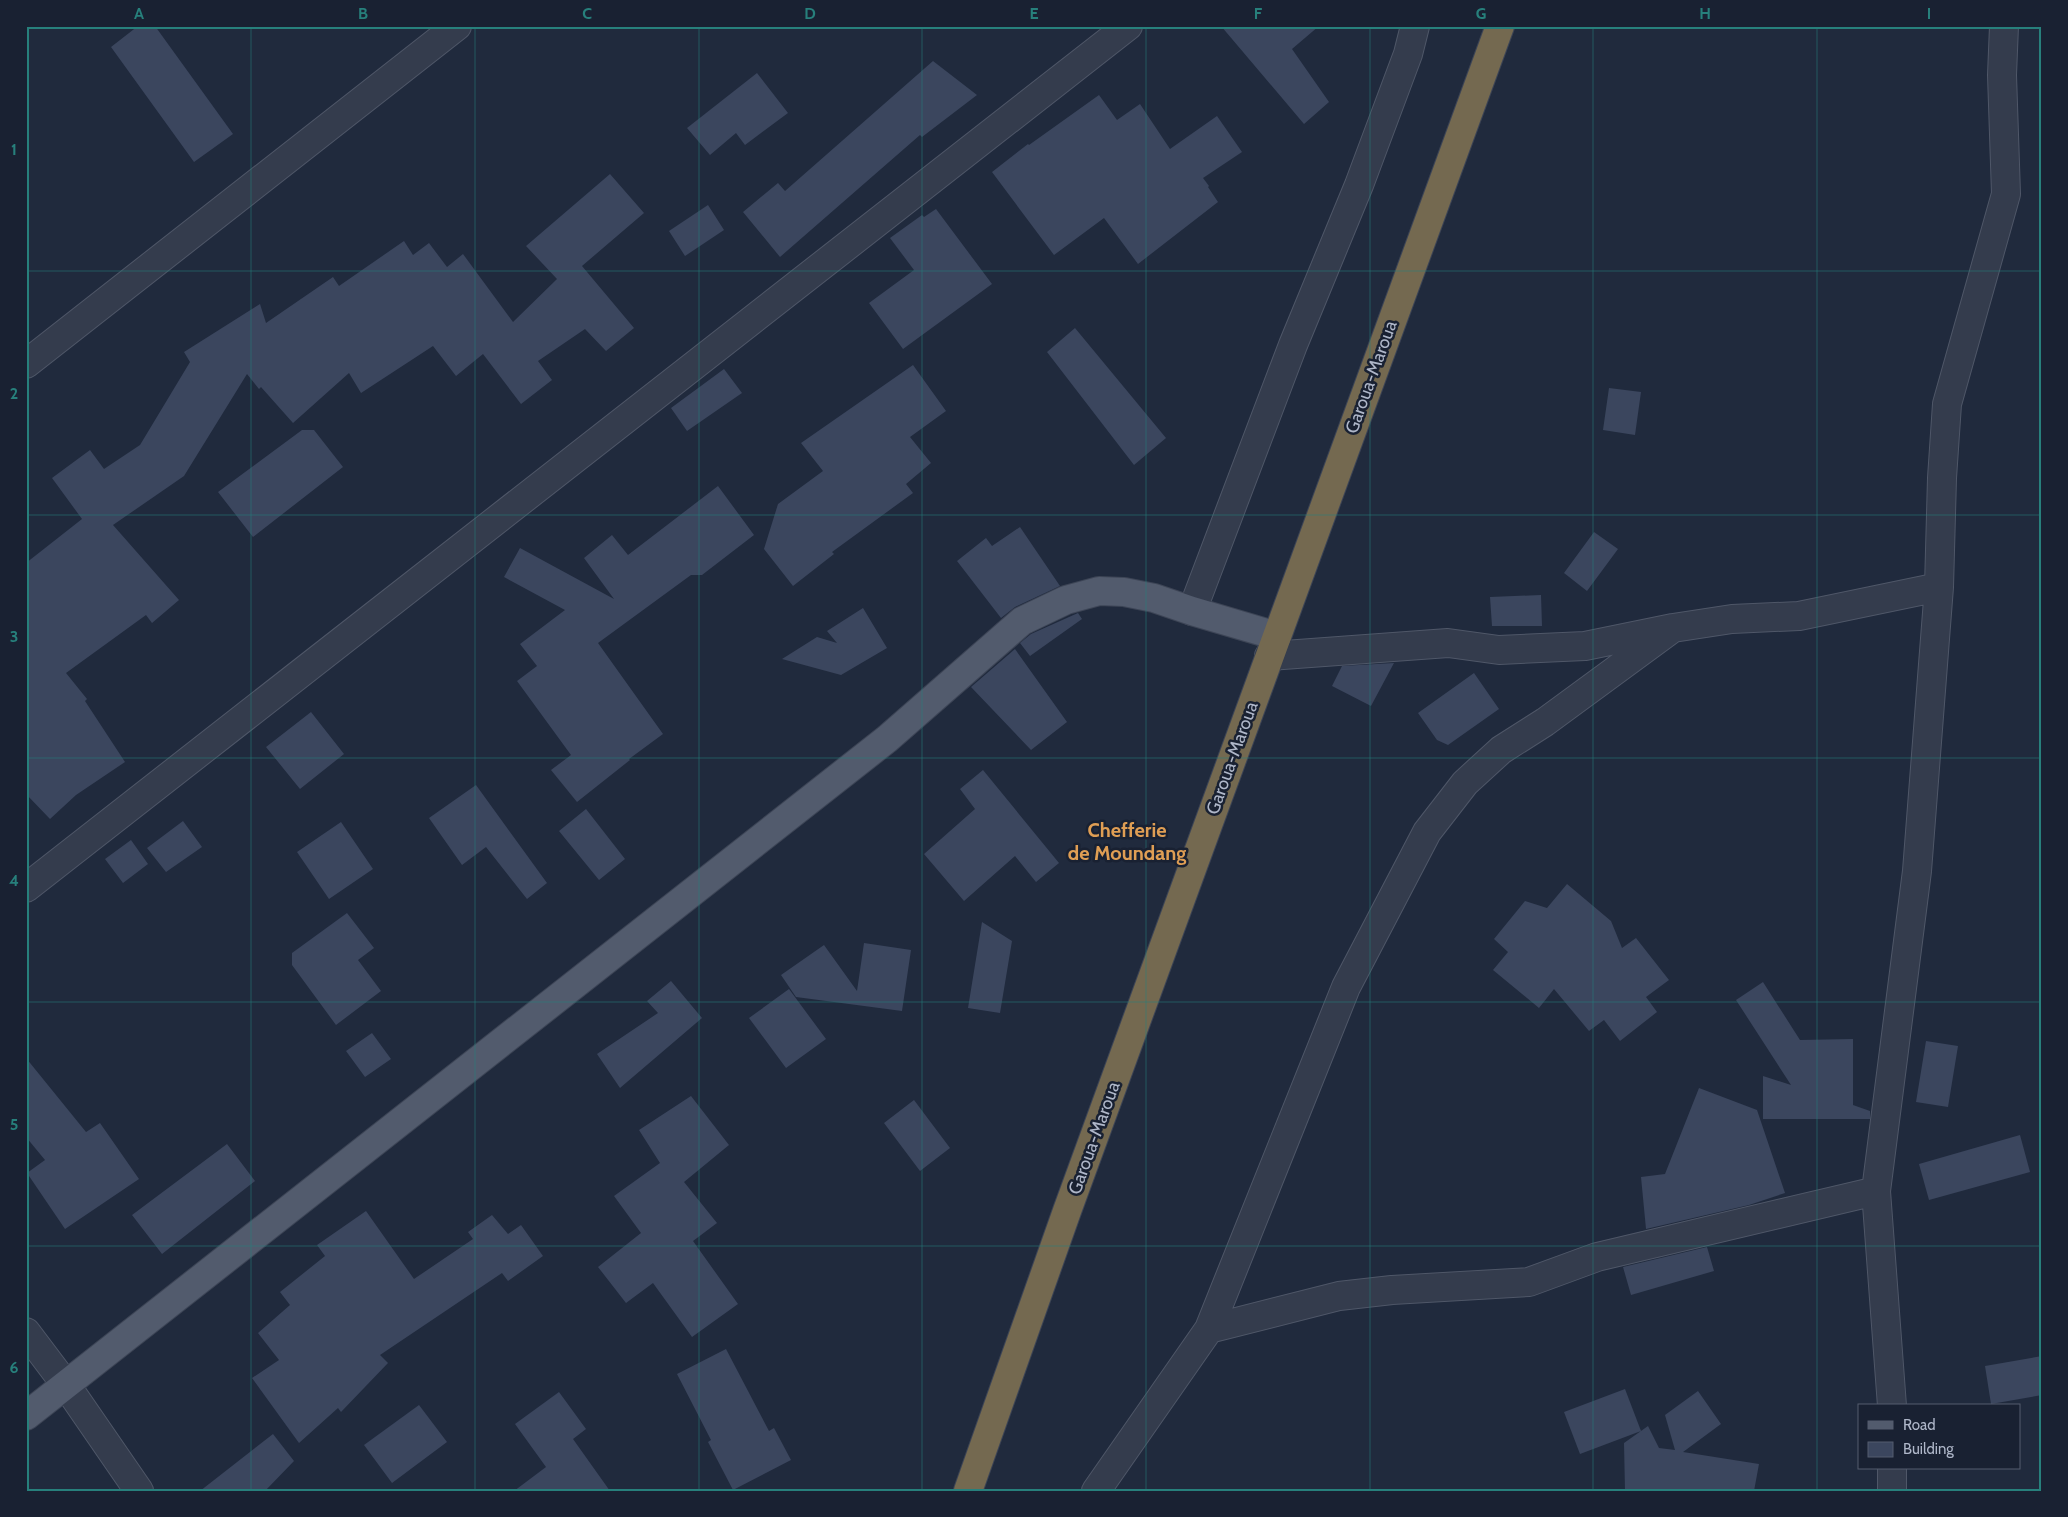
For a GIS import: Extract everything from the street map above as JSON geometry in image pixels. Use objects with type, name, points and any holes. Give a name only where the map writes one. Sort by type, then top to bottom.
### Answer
[{"type":"highway","name":"Garoua-Maroua","points":[[968,1491],[1064,1221],[1500,26]]},
{"type":"main road","points":[[26,1416],[887,739],[1022,621],[1066,600],[1098,591],[1124,592],[1154,598],[1192,611],[1273,646]]},
{"type":"street","points":[[26,364],[457,26]]},
{"type":"street","points":[[26,888],[1128,26]]},
{"type":"street","points":[[1192,611],[1293,345],[1359,185],[1408,54],[1415,26]]},
{"type":"street","points":[[1892,1404],[1876,1191],[1917,871],[1939,586],[1942,478],[1947,404],[2006,194],[2002,76],[2004,26]]},
{"type":"street","points":[[1273,646],[1448,643],[1499,650],[1585,646],[1673,628],[1732,619],[1799,616],[1939,586]]},
{"type":"street","points":[[1096,1491],[1209,1329],[1346,987],[1426,832],[1465,783],[1501,750],[1545,722],[1673,628]]},
{"type":"street","points":[[1209,1329],[1339,1296],[1392,1290],[1529,1282],[1597,1257],[1876,1191]]},
{"type":"street","points":[[26,1332],[66,1385],[139,1491]]},
{"type":"street","points":[[1892,1470],[1892,1491]]},
{"type":"building","points":[[138,26],[155,26],[233,134],[194,162],[111,47]]},
{"type":"building","points":[[1221,26],[1319,26],[1292,49],[1329,102],[1304,124]]},
{"type":"building","points":[[933,61],[977,95],[922,137],[920,135],[780,257],[743,212],[778,183],[785,191]]},
{"type":"building","points":[[757,73],[788,113],[745,145],[736,133],[710,155],[687,128]]},
{"type":"building","points":[[1099,95],[1117,120],[1140,104],[1170,149],[1217,116],[1242,152],[1203,178],[1218,202],[1138,264],[1104,218],[1054,255],[992,172],[1028,144]]},
{"type":"building","points":[[610,174],[644,213],[582,266],[634,328],[606,351],[585,329],[538,361],[552,380],[521,404],[483,354],[456,376],[433,346],[361,393],[349,373],[293,423],[261,387],[259,389],[247,374],[184,476],[113,525],[179,600],[152,623],[146,615],[66,673],[87,699],[85,701],[125,762],[76,795],[50,819],[26,794],[26,563],[82,519],[52,478],[90,450],[104,469],[140,445],[190,362],[184,352],[260,304],[266,323],[333,277],[339,286],[404,241],[413,255],[429,243],[447,267],[463,254],[513,322],[557,279],[526,246]]},
{"type":"building","points":[[708,205],[724,230],[685,256],[669,231]]},
{"type":"building","points":[[936,209],[992,284],[903,349],[869,303],[914,270],[890,238],[922,215],[924,217]]},
{"type":"building","points":[[1075,328],[1166,438],[1134,465],[1047,352]]},
{"type":"building","points":[[913,365],[946,411],[910,437],[931,463],[906,484],[913,493],[832,552],[834,554],[793,586],[764,549],[778,504],[823,471],[801,443]]},
{"type":"building","points":[[724,369],[742,393],[687,431],[671,408]]},
{"type":"building","points":[[1609,388],[1641,392],[1635,435],[1603,430]]},
{"type":"building","points":[[302,430],[314,430],[343,467],[253,537],[218,492]]},
{"type":"building","points":[[718,486],[754,535],[702,575],[691,575],[598,643],[663,734],[577,802],[551,770],[571,755],[517,681],[537,666],[520,644],[565,610],[504,577],[520,548],[614,599],[584,558],[612,535],[628,555]]},
{"type":"building","points":[[1020,527],[1060,586],[1015,607],[1001,618],[957,561],[986,538],[992,546]]},
{"type":"building","points":[[1594,532],[1618,549],[1587,591],[1564,573]]},
{"type":"building","points":[[1541,595],[1542,626],[1492,626],[1490,597]]},
{"type":"building","points":[[863,608],[887,648],[841,675],[782,659],[817,637],[837,643],[827,631]]},
{"type":"building","points":[[1078,613],[1082,619],[1030,656],[1020,643],[1031,634]]},
{"type":"building","points":[[1015,649],[1067,722],[1031,750],[971,687]]},
{"type":"building","points":[[1394,663],[1371,706],[1332,686],[1342,666]]},
{"type":"building","points":[[1474,673],[1499,709],[1448,745],[1437,740],[1418,713]]},
{"type":"building","points":[[311,712],[344,754],[300,789],[266,747]]},
{"type":"building","points":[[983,770],[1059,863],[1036,882],[1015,856],[964,901],[924,854],[975,809],[960,789]]},
{"type":"building","points":[[476,785],[547,883],[527,899],[486,847],[462,865],[429,818]]},
{"type":"building","points":[[586,809],[625,859],[599,880],[559,831]]},
{"type":"building","points":[[183,821],[202,847],[166,872],[147,848]]},
{"type":"building","points":[[341,822],[373,869],[329,899],[297,852]]},
{"type":"building","points":[[131,840],[148,864],[123,883],[105,859]]},
{"type":"building","points":[[1567,884],[1611,921],[1622,948],[1636,938],[1669,980],[1646,997],[1657,1012],[1620,1041],[1604,1020],[1589,1031],[1554,989],[1539,1008],[1493,970],[1508,952],[1494,939],[1525,901],[1547,908]]},
{"type":"building","points":[[347,913],[374,948],[358,960],[381,991],[336,1025],[292,965],[292,953]]},
{"type":"building","points":[[982,922],[1012,941],[1000,1013],[968,1008]]},
{"type":"building","points":[[864,943],[911,950],[902,1011],[796,997],[781,975],[824,945],[857,991]]},
{"type":"building","points":[[671,981],[702,1018],[620,1088],[597,1054],[658,1013],[647,1001]]},
{"type":"building","points":[[1763,982],[1800,1040],[1853,1039],[1853,1105],[1870,1111],[1870,1119],[1763,1119],[1763,1076],[1791,1085],[1736,1000]]},
{"type":"building","points":[[789,989],[826,1039],[786,1068],[749,1018]]},
{"type":"building","points":[[372,1033],[391,1059],[365,1077],[346,1051]]},
{"type":"building","points":[[1926,1041],[1958,1046],[1948,1107],[1916,1102]]},
{"type":"building","points":[[26,1058],[86,1132],[100,1123],[139,1179],[65,1229],[27,1173],[45,1160],[26,1137]]},
{"type":"building","points":[[1699,1088],[1757,1110],[1785,1193],[1749,1205],[1646,1229],[1641,1177],[1665,1174]]},
{"type":"building","points":[[691,1096],[729,1145],[684,1182],[717,1223],[693,1241],[738,1304],[692,1337],[653,1283],[626,1303],[598,1267],[641,1233],[614,1196],[660,1163],[639,1130]]},
{"type":"building","points":[[914,1100],[950,1148],[920,1171],[884,1123]]},
{"type":"building","points":[[2020,1135],[2030,1172],[1929,1200],[1919,1164]]},
{"type":"building","points":[[227,1144],[255,1181],[162,1254],[132,1215]]},
{"type":"building","points":[[366,1211],[414,1279],[473,1239],[468,1232],[492,1215],[508,1234],[521,1225],[543,1256],[508,1281],[502,1273],[380,1355],[388,1363],[341,1412],[338,1408],[299,1443],[252,1378],[279,1360],[258,1333],[290,1305],[280,1292],[325,1256],[317,1245]]},
{"type":"building","points":[[1707,1247],[1714,1271],[1631,1295],[1623,1267]]},
{"type":"building","points":[[726,1349],[769,1431],[774,1428],[791,1460],[733,1490],[708,1442],[711,1440],[677,1374]]},
{"type":"building","points":[[2042,1356],[2042,1395],[1991,1404],[1985,1366]]},
{"type":"building","points":[[1625,1389],[1641,1431],[1580,1454],[1564,1412]]},
{"type":"building","points":[[1698,1391],[1721,1424],[1683,1452],[1759,1464],[1754,1491],[1625,1491],[1624,1443],[1648,1426],[1659,1448],[1675,1450],[1665,1415]]},
{"type":"building","points":[[559,1392],[586,1429],[573,1439],[610,1491],[514,1491],[546,1467],[515,1424]]},
{"type":"building","points":[[419,1405],[447,1442],[392,1483],[364,1445]]},
{"type":"building","points":[[273,1434],[294,1461],[265,1491],[200,1491]]},
{"type":"district","name":"Chefferie de Moundang","points":[[1127,842]]}]
